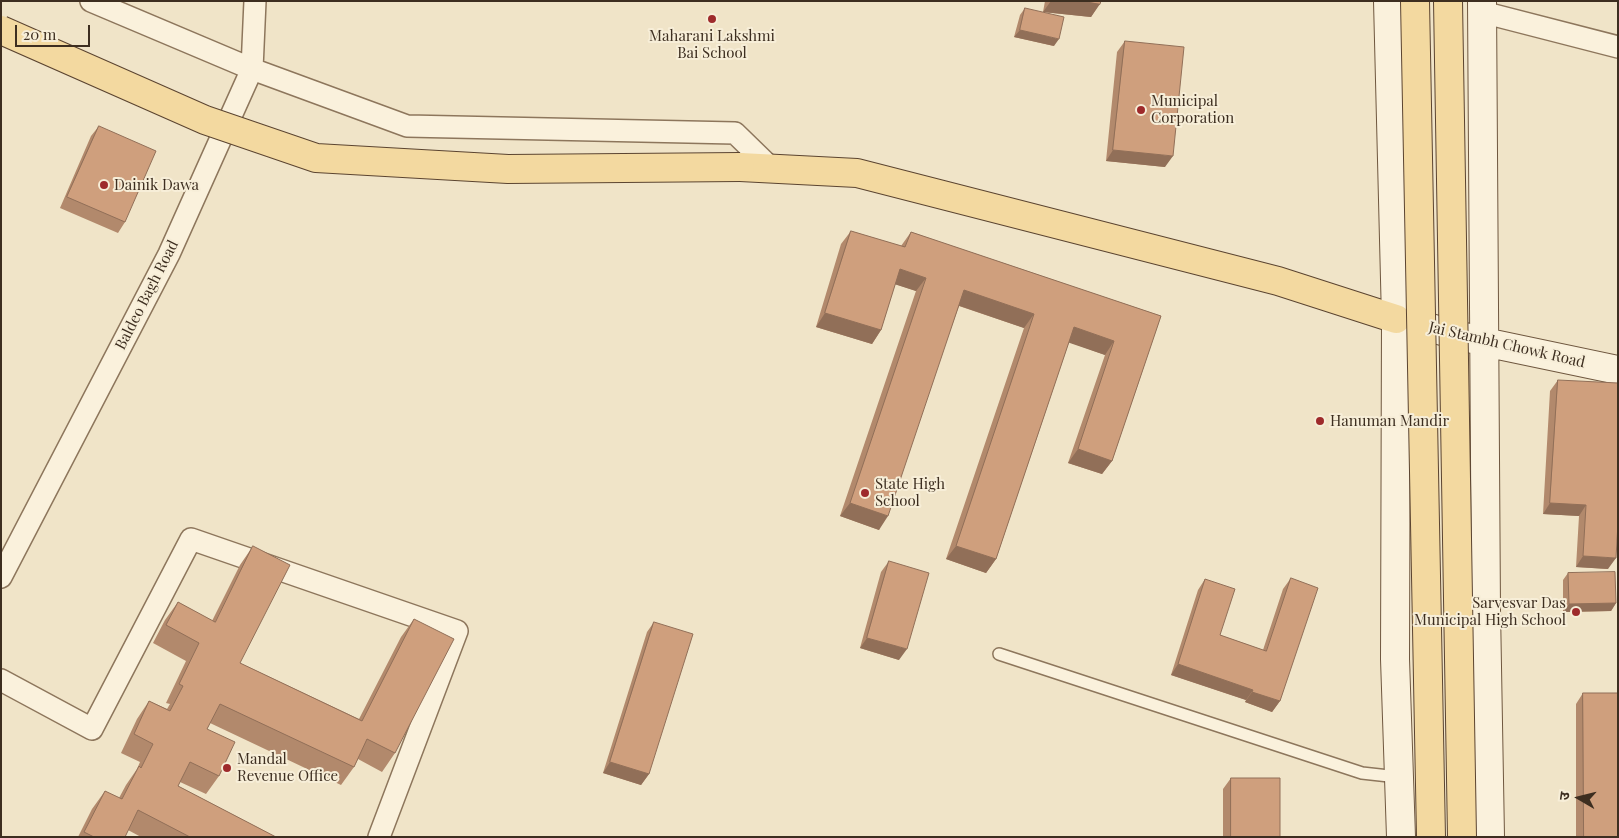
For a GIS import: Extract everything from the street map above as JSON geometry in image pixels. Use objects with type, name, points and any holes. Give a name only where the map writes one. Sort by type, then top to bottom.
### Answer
[{"type":"main road","points":[[1415,1],[1430,837]]},
{"type":"main road","points":[[1448,1],[1462,837]]},
{"type":"main road","points":[[1,30],[205,120],[316,158],[508,169],[740,167],[857,173],[1278,281],[1396,319]]},
{"type":"street","points":[[91,1],[252,70],[407,126],[735,133],[772,169]]},
{"type":"street","name":"Baldeo Bagh Road","points":[[1,577],[169,254],[252,70],[254,1]]},
{"type":"street","points":[[1388,1],[1396,319],[1395,659],[1401,837]]},
{"type":"street","points":[[1490,837],[1482,6],[1618,47]]},
{"type":"street","name":"Jai Stambh Chowk Road","points":[[1396,319],[1484,342],[1618,370]]},
{"type":"street","points":[[1,680],[92,729],[192,539],[457,631],[379,837]]},
{"type":"lane","points":[[999,654],[1362,773],[1398,777]]},
{"type":"building","points":[[1081,1],[1101,1],[1100,4]]},
{"type":"building","points":[[1025,8],[1064,17],[1059,39],[1020,30]]},
{"type":"building","name":"Municipal Corporation","points":[[1125,41],[1184,47],[1173,156],[1113,150]]},
{"type":"building","name":"Dainik Dawa","points":[[99,126],[156,151],[125,222],[67,197]]},
{"type":"building","points":[[851,231],[905,247],[911,232],[1161,316],[1112,461],[1078,449],[1114,341],[1074,327],[996,559],[956,546],[1034,314],[964,290],[888,516],[850,503],[926,278],[900,269],[881,330],[825,313]]},
{"type":"building","points":[[1558,380],[1618,383],[1618,523],[1616,558],[1583,556],[1586,505],[1550,503]]},
{"type":"building","points":[[253,546],[290,565],[240,663],[362,721],[414,619],[454,639],[395,753],[367,739],[354,767],[220,704],[207,729],[235,742],[219,776],[190,762],[178,786],[276,837],[190,837],[138,810],[125,837],[94,837],[84,832],[105,791],[122,799],[153,744],[134,734],[149,701],[170,711],[183,686],[179,684],[199,643],[166,625],[178,602],[215,622]]},
{"type":"building","points":[[889,561],[929,573],[907,649],[867,638]]},
{"type":"building","points":[[1615,572],[1616,603],[1569,604],[1568,573]]},
{"type":"building","points":[[1291,578],[1318,588],[1280,701],[1178,664],[1205,579],[1235,589],[1220,635],[1266,651]]},
{"type":"building","points":[[654,622],[693,634],[649,774],[610,762]]},
{"type":"building","points":[[1583,693],[1618,693],[1618,837],[1584,837]]},
{"type":"building","points":[[1231,778],[1280,778],[1280,837],[1231,837]]},
{"type":"place","name":"Maharani Lakshmi Bai School","points":[[712,19]]},
{"type":"place","name":"Municipal Corporation","points":[[1141,110]]},
{"type":"place","name":"Dainik Dawa","points":[[104,185]]},
{"type":"place","name":"Hanuman Mandir","points":[[1320,421]]},
{"type":"place","name":"State High School","points":[[865,493]]},
{"type":"place","name":"Sarvesvar Das Municipal High School","points":[[1576,612]]},
{"type":"place","name":"Mandal Revenue Office","points":[[227,768]]}]
